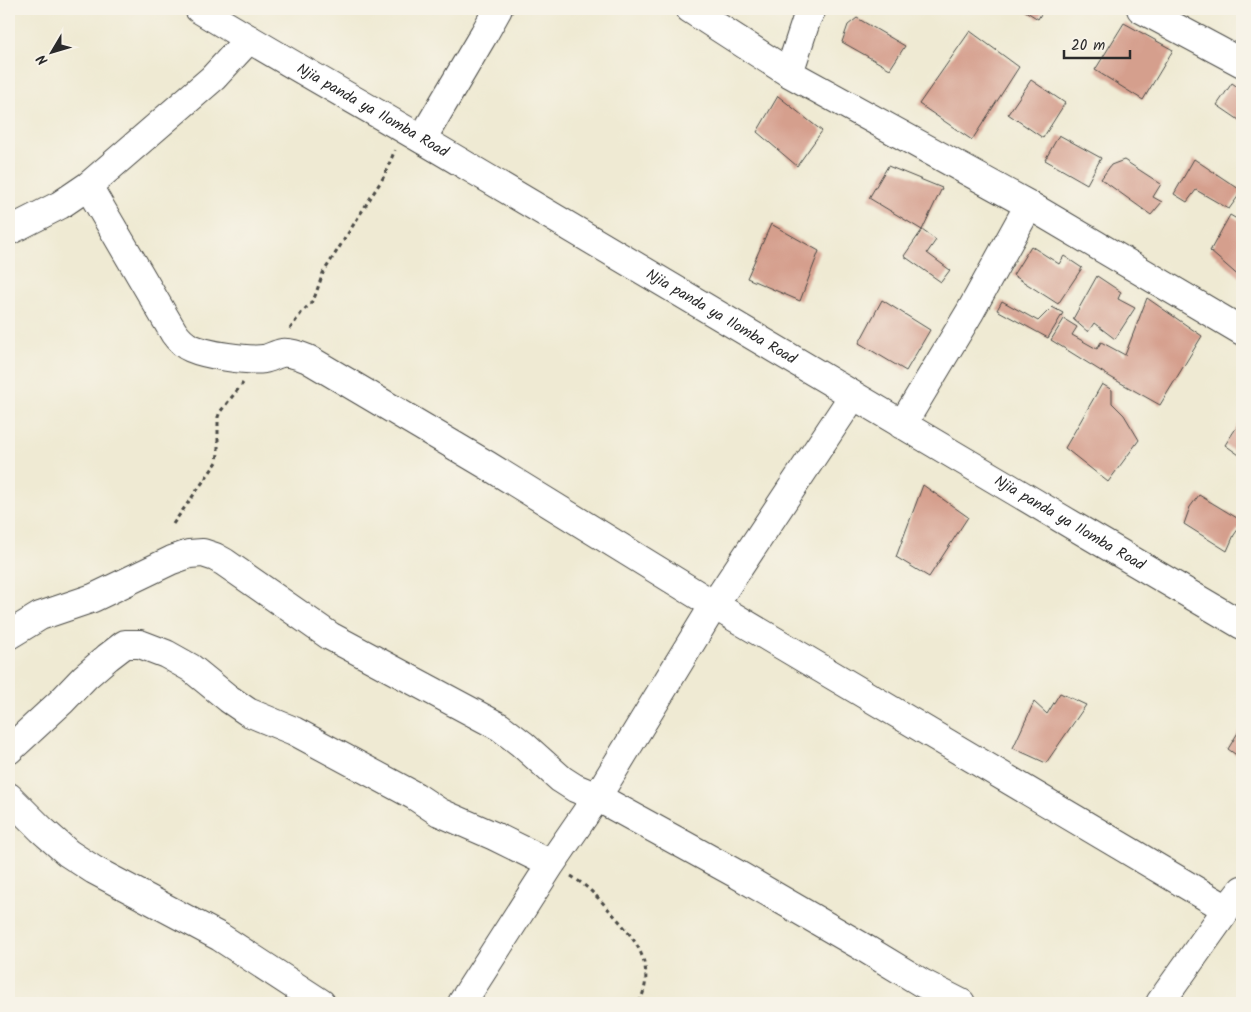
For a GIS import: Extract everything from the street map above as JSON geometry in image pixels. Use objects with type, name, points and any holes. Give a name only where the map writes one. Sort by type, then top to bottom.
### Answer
[{"type":"street","name":"Njia panda ya Ilomba Road","points":[[199,9],[414,134],[1242,625]]},
{"type":"street","points":[[414,134],[484,34],[498,9]]},
{"type":"street","points":[[690,9],[789,73],[1029,205],[1242,331]]},
{"type":"street","points":[[789,73],[807,18],[812,9]]},
{"type":"street","points":[[1142,9],[1242,63]]},
{"type":"street","points":[[9,231],[60,205],[88,186],[213,78],[249,39]]},
{"type":"street","points":[[88,186],[174,333],[191,348],[210,355],[240,358],[293,354],[308,359],[496,470],[714,605],[1234,900],[1160,1003]]},
{"type":"street","points":[[902,425],[970,312],[1029,205]]},
{"type":"street","points":[[462,1003],[551,864],[597,797],[714,605],[853,396]]},
{"type":"street","points":[[9,635],[40,616],[93,598],[172,560],[189,554],[203,553],[215,557],[330,636],[500,727],[561,779],[575,788],[597,797],[735,873],[922,983],[960,1003]]},
{"type":"street","points":[[9,750],[108,657],[125,644],[140,644],[166,654],[191,668],[248,712],[294,731],[415,796],[439,812],[551,864]]},
{"type":"street","points":[[9,797],[41,829],[68,852],[94,870],[220,938],[321,1003]]},
{"type":"path","points":[[173,524],[216,462],[220,412],[273,356],[302,312],[311,303],[323,272],[382,178],[414,134]]},
{"type":"path","points":[[551,864],[579,881],[595,894],[626,928],[638,945],[646,971],[646,986],[639,1003]]},
{"type":"building","points":[[1022,9],[1044,9],[1038,19]]},
{"type":"building","points":[[857,18],[905,46],[890,69],[842,42],[848,25]]},
{"type":"building","points":[[1124,23],[1173,50],[1143,100],[1095,70]]},
{"type":"building","points":[[970,31],[1019,67],[972,140],[919,104]]},
{"type":"building","points":[[1031,80],[1065,103],[1043,138],[1008,114]]},
{"type":"building","points":[[1232,83],[1242,90],[1242,122],[1217,105]]},
{"type":"building","points":[[778,96],[822,131],[797,166],[757,132]]},
{"type":"building","points":[[1059,135],[1101,158],[1087,184],[1045,160]]},
{"type":"building","points":[[1194,159],[1242,191],[1229,209],[1196,190],[1187,202],[1174,194]]},
{"type":"building","points":[[1124,160],[1161,184],[1153,197],[1162,202],[1151,215],[1101,179],[1111,165]]},
{"type":"building","points":[[888,166],[942,188],[922,230],[869,198]]},
{"type":"building","points":[[1230,215],[1242,222],[1242,279],[1210,251]]},
{"type":"building","points":[[771,224],[819,251],[800,301],[747,278]]},
{"type":"building","points":[[922,230],[936,240],[927,253],[950,270],[941,282],[904,256]]},
{"type":"building","points":[[1031,246],[1059,264],[1064,256],[1082,268],[1058,304],[1013,275]]},
{"type":"building","points":[[1097,276],[1121,292],[1118,299],[1135,308],[1115,339],[1094,323],[1088,332],[1073,319]]},
{"type":"building","points":[[1147,298],[1202,336],[1160,405],[1051,340],[1064,319],[1077,327],[1072,335],[1097,349],[1101,342],[1125,355]]},
{"type":"building","points":[[882,300],[930,330],[906,371],[859,343]]},
{"type":"building","points":[[1002,301],[1038,321],[1052,307],[1063,313],[1048,338],[997,310]]},
{"type":"building","points":[[1102,384],[1112,390],[1112,403],[1124,415],[1139,440],[1108,482],[1065,448]]},
{"type":"building","points":[[1242,419],[1242,457],[1225,445]]},
{"type":"building","points":[[923,485],[968,517],[929,577],[896,557]]},
{"type":"building","points":[[1199,495],[1242,521],[1227,551],[1184,524],[1190,507]]},
{"type":"building","points":[[1060,693],[1086,705],[1046,763],[1013,748],[1034,702],[1047,714]]},
{"type":"building","points":[[1242,726],[1242,759],[1228,749]]}]
